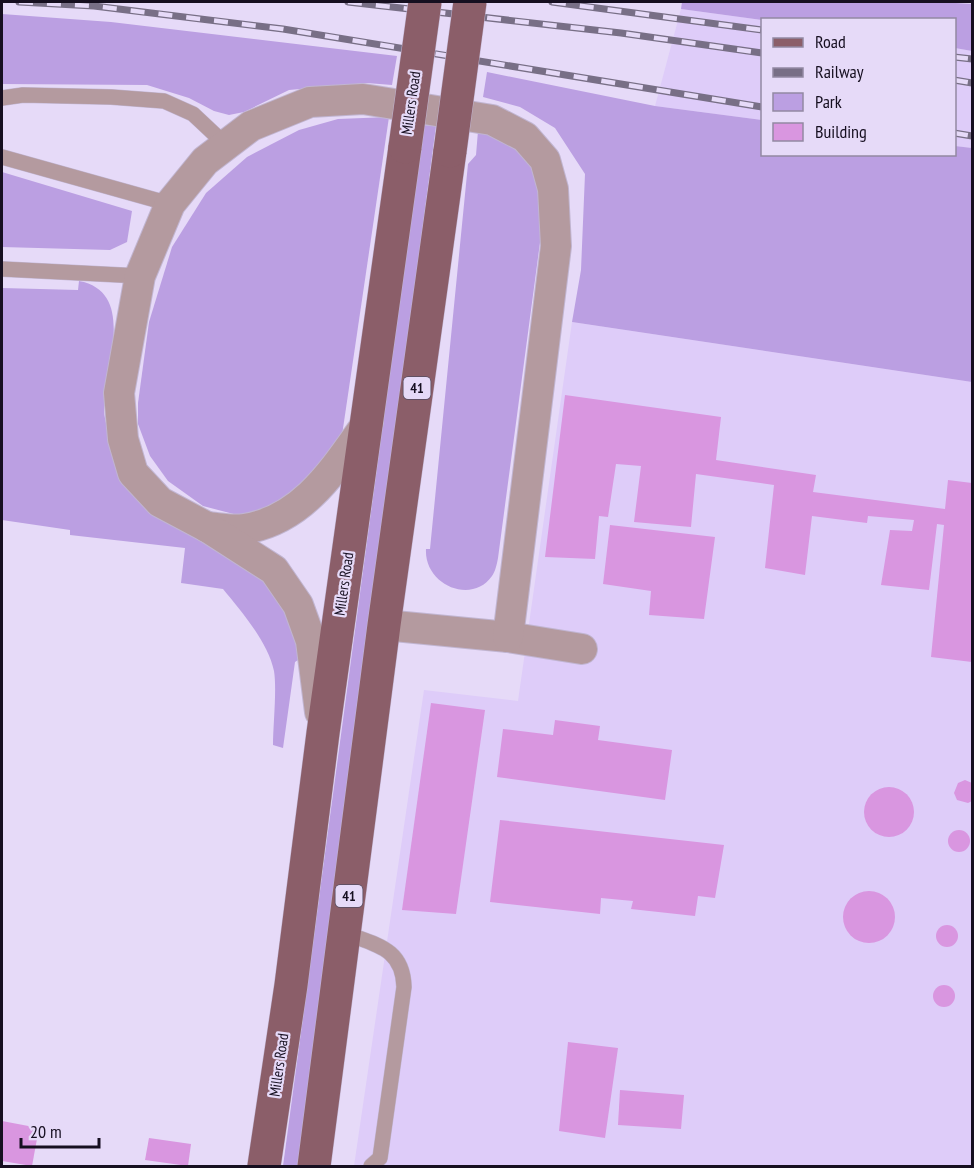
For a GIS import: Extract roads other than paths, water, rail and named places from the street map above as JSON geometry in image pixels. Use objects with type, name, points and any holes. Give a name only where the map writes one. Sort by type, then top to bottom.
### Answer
[{"type":"main road","name":"Millers Road","points":[[264,1167],[291,985],[323,733],[425,2]]},
{"type":"main road","name":"41","points":[[314,1167],[384,626],[470,2]]},
{"type":"street","points":[[323,733],[311,641],[298,605],[274,570],[207,527],[160,502],[134,473],[123,439],[119,393],[140,276],[170,204],[205,161],[251,126],[310,102],[363,99],[492,120],[525,137],[545,160],[553,189],[556,246],[508,637]]},
{"type":"street","points":[[207,527],[243,530],[276,521],[308,500],[330,475],[368,422]]},
{"type":"street","points":[[384,626],[508,637],[582,649]]},
{"type":"lane","points":[[2,98],[23,95],[111,96],[164,101],[193,114],[226,145]]},
{"type":"lane","points":[[2,157],[170,204]]},
{"type":"lane","points":[[2,269],[140,276]]},
{"type":"lane","points":[[345,933],[385,948],[397,958],[404,974],[380,1158],[370,1167]]},
{"type":"railway","points":[[19,2],[94,6],[283,29],[761,107]]},
{"type":"railway","points":[[348,2],[621,33],[761,53]]},
{"type":"railway","points":[[552,2],[761,30]]},
{"type":"railway","points":[[956,57],[972,59]]},
{"type":"railway","points":[[956,80],[972,83]]},
{"type":"railway","points":[[956,133],[972,136]]}]
